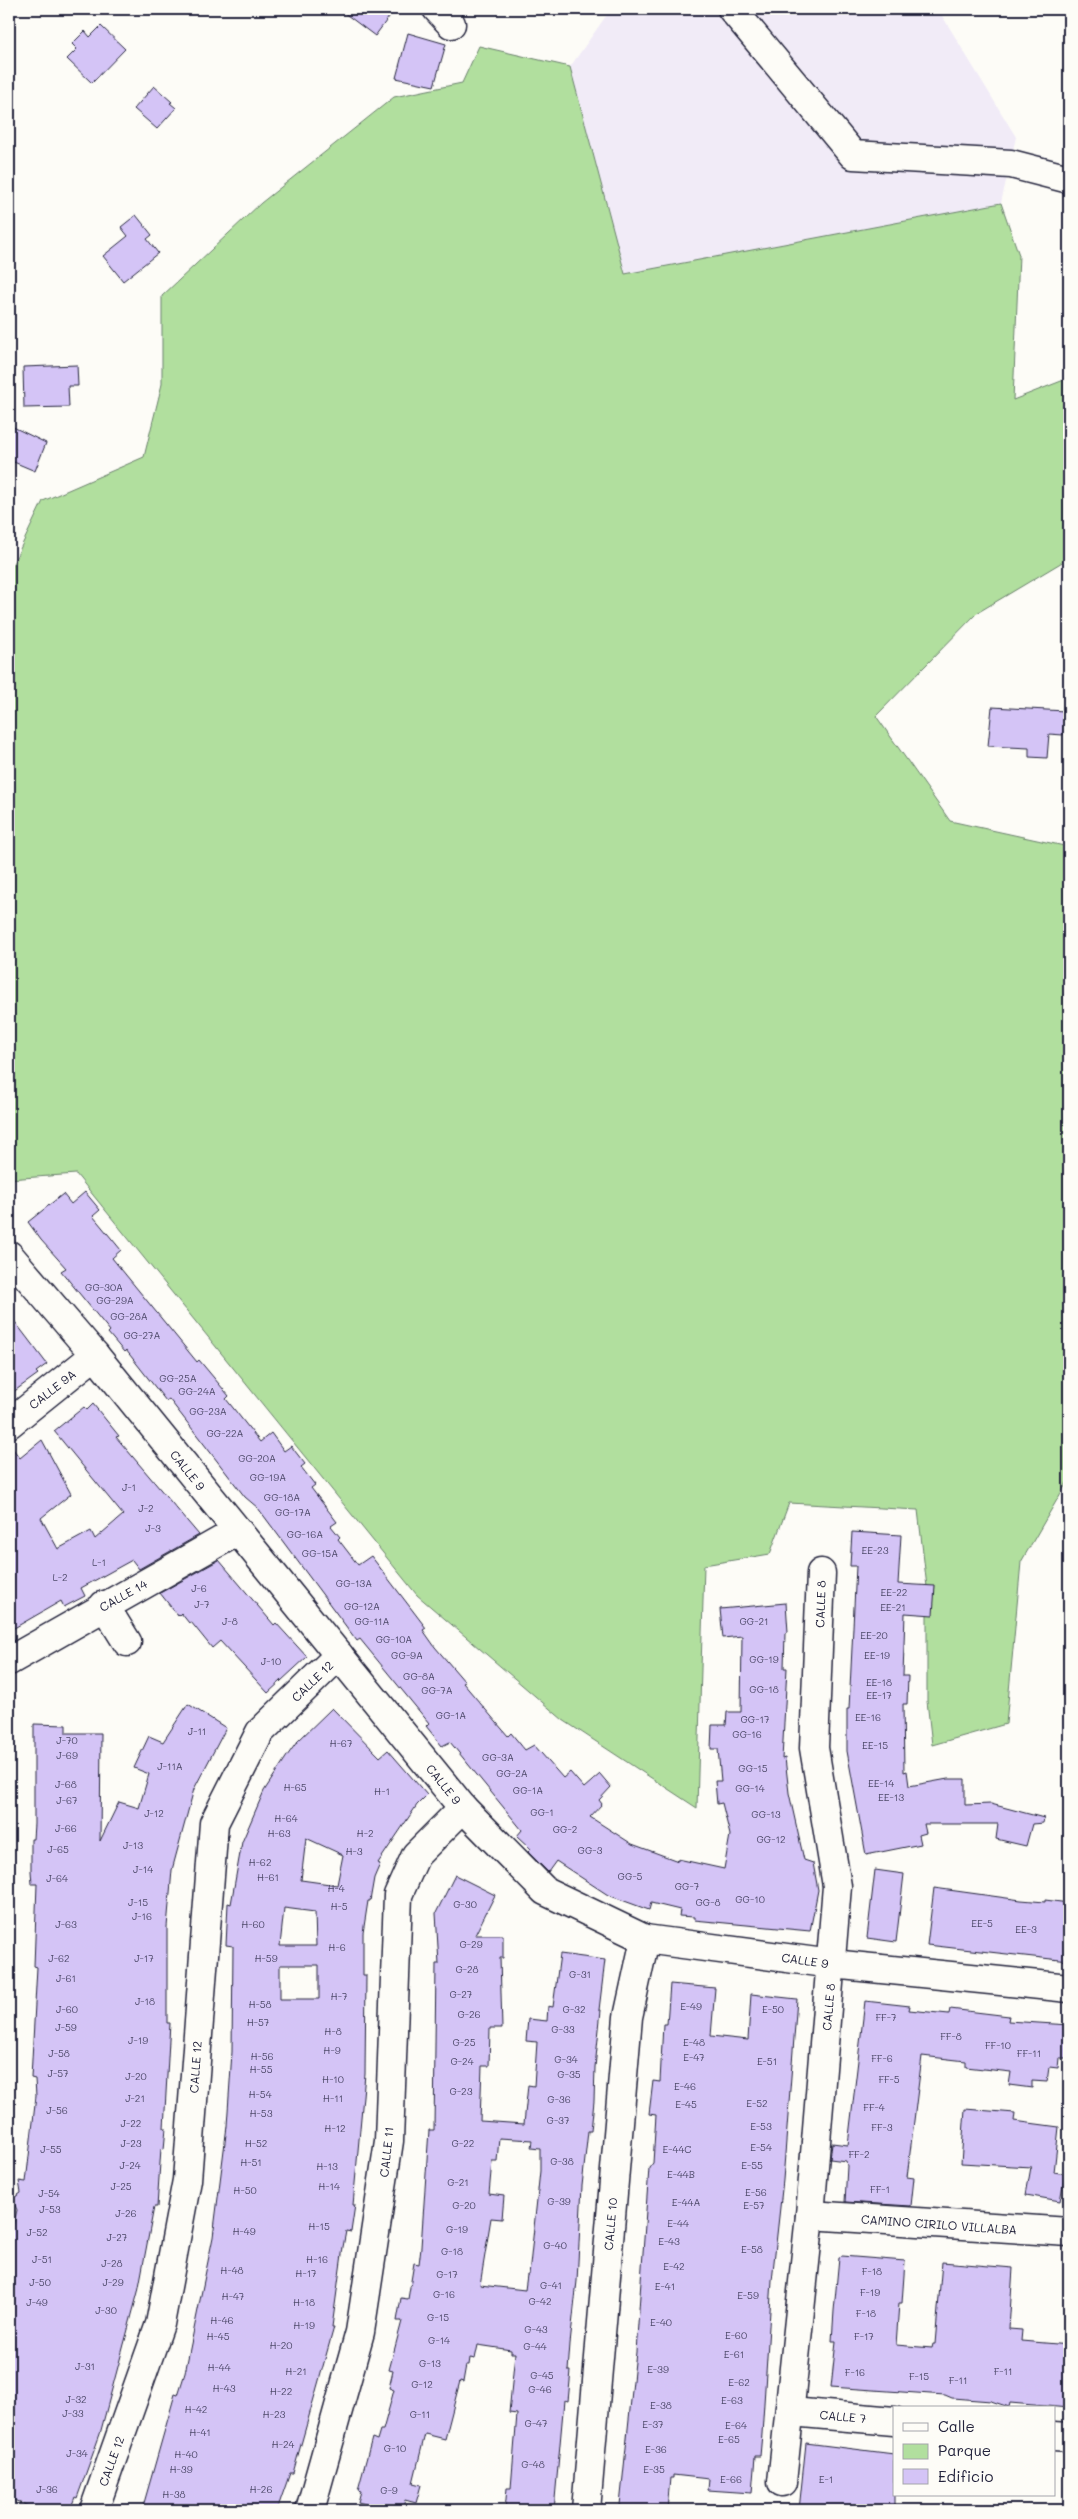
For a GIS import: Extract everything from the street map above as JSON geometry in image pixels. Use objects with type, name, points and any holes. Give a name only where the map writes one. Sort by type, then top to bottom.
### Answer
[{"type":"street","points":[[732,9],[853,155],[1011,164],[1069,179]]},
{"type":"street","name":"CALLE 9","points":[[9,1255],[95,1355],[463,1808],[545,1891],[645,1939],[832,1964],[1069,1988]]},
{"type":"street","name":"CALLE 9A","points":[[9,1424],[95,1355]]},
{"type":"street","name":"CALLE 14","points":[[9,1660],[238,1531]]},
{"type":"street","name":"CALLE 8","points":[[782,2482],[791,2412],[810,2215],[837,1886],[814,1748],[821,1573]]},
{"type":"street","points":[[104,1606],[126,1642]]},
{"type":"street","name":"CALLE 12","points":[[94,2510],[160,2324],[187,2180],[214,1823],[260,1732],[339,1655]]},
{"type":"street","name":"CALLE 11","points":[[310,2510],[360,2332],[387,2151],[398,1895],[416,1855],[463,1808]]},
{"type":"street","name":"CALLE 10","points":[[586,2510],[628,2018],[645,1939]]},
{"type":"street","name":"CAMINO CIRILO VILLALBA","points":[[810,2215],[1069,2232]]},
{"type":"street","name":"CALLE 7","points":[[791,2412],[893,2421]]},
{"type":"street","points":[[1056,2436],[1069,2437]]},
{"type":"shaded area","points":[[611,9],[938,9],[1016,137],[1001,203],[625,274],[570,67]]},
{"type":"green space","points":[[479,46],[570,67],[625,274],[1001,203],[1019,255],[1013,400],[1069,378],[1069,558],[977,613],[876,716],[950,821],[1069,847],[1069,1479],[1021,1562],[1006,1724],[932,1745],[927,1701],[927,1587],[918,1510],[789,1503],[770,1554],[704,1565],[697,1808],[563,1720],[417,1595],[76,1174],[9,1179],[9,572],[43,501],[144,457],[162,384],[162,296],[261,203],[394,97],[462,83]]},
{"type":"building","points":[[339,9],[395,9],[375,36]]},
{"type":"building","points":[[101,26],[125,49],[92,83],[67,59],[77,49],[72,44],[85,31],[90,37]]},
{"type":"building","points":[[408,33],[446,44],[434,86],[396,78]]},
{"type":"building","points":[[154,86],[176,108],[157,129],[134,109]]},
{"type":"building","points":[[136,215],[152,235],[147,239],[158,253],[123,281],[103,256],[128,236],[121,227]]},
{"type":"building","points":[[77,365],[78,386],[68,386],[69,407],[24,408],[23,367]]},
{"type":"building","points":[[9,425],[46,443],[35,471],[9,460]]},
{"type":"building","points":[[992,707],[1065,711],[1063,735],[1049,734],[1047,758],[1029,757],[1029,748],[988,746]]},
{"type":"building","points":[[85,1192],[100,1210],[93,1216],[121,1250],[112,1258],[197,1362],[199,1360],[229,1396],[226,1399],[260,1442],[271,1433],[284,1451],[291,1446],[305,1464],[301,1467],[315,1485],[311,1488],[337,1522],[331,1526],[340,1537],[338,1539],[358,1565],[371,1556],[426,1628],[423,1630],[435,1647],[508,1736],[511,1733],[525,1750],[534,1745],[563,1778],[570,1772],[584,1788],[600,1774],[611,1787],[599,1800],[602,1804],[590,1817],[632,1844],[678,1861],[678,1859],[724,1869],[730,1835],[722,1803],[717,1804],[715,1781],[721,1781],[718,1749],[711,1749],[712,1725],[726,1725],[727,1712],[741,1712],[742,1636],[723,1638],[720,1609],[786,1603],[788,1632],[785,1633],[784,1668],[787,1668],[782,1759],[785,1758],[789,1793],[804,1860],[813,1863],[818,1890],[810,1931],[694,1920],[694,1917],[679,1916],[680,1910],[651,1903],[649,1910],[608,1895],[556,1861],[548,1872],[528,1852],[531,1849],[517,1836],[522,1830],[450,1742],[442,1746],[426,1726],[429,1723],[360,1639],[357,1641],[258,1508],[245,1497],[169,1399],[166,1401],[126,1350],[124,1352],[108,1333],[110,1331],[61,1271],[66,1268],[28,1222],[63,1194],[71,1204]]},
{"type":"building","points":[[9,1314],[47,1364],[36,1372],[38,1374],[9,1395]]},
{"type":"building","points":[[93,1404],[119,1436],[116,1437],[199,1535],[139,1569],[132,1560],[81,1588],[85,1596],[64,1607],[61,1601],[9,1631],[9,1444],[20,1458],[42,1440],[71,1494],[41,1518],[58,1549],[91,1531],[95,1539],[123,1515],[54,1431],[84,1407],[87,1410]]},
{"type":"building","points":[[852,1532],[901,1535],[898,1584],[935,1586],[933,1615],[905,1613],[903,1676],[908,1676],[907,1704],[903,1704],[904,1772],[907,1771],[909,1786],[948,1779],[965,1779],[965,1805],[991,1804],[1044,1818],[1043,1823],[1032,1824],[1026,1846],[996,1839],[998,1824],[924,1824],[926,1833],[919,1835],[921,1844],[866,1855],[847,1751],[847,1709],[849,1709],[856,1566],[850,1566]]},
{"type":"building","points":[[219,1560],[274,1625],[276,1623],[307,1657],[268,1693],[220,1641],[212,1648],[191,1622],[189,1623],[181,1613],[178,1616],[160,1593]]},
{"type":"building","points":[[188,1704],[226,1728],[194,1789],[172,1870],[167,1927],[167,2023],[170,2023],[164,2128],[166,2128],[164,2149],[161,2148],[157,2207],[154,2207],[138,2292],[100,2434],[77,2498],[75,2497],[70,2510],[38,2510],[9,2498],[9,2243],[17,2210],[12,2199],[21,2193],[19,2181],[26,2182],[36,2096],[35,2079],[31,2078],[37,1967],[34,1966],[37,1884],[32,1884],[31,1871],[31,1839],[33,1839],[34,1824],[34,1724],[66,1725],[66,1733],[101,1733],[100,1841],[119,1802],[139,1808],[149,1774],[134,1768],[149,1736],[163,1742]]},
{"type":"building","points":[[332,1708],[380,1757],[388,1750],[427,1795],[417,1805],[378,1863],[380,1864],[374,1878],[370,1901],[368,1901],[363,1933],[363,1975],[366,1975],[365,2074],[353,2205],[355,2205],[351,2232],[346,2231],[343,2247],[332,2327],[334,2327],[293,2473],[290,2473],[277,2510],[142,2510],[175,2394],[178,2395],[185,2373],[213,2237],[227,2126],[232,2052],[233,1946],[226,1945],[228,1903],[231,1904],[242,1842],[264,1791],[297,1742]],"holes":[[[306,1838],[343,1855],[337,1885],[301,1880]],[[284,1908],[315,1912],[316,1946],[280,1946]],[[280,1965],[319,1965],[319,1999],[280,1999]]]},
{"type":"building","points":[[875,1870],[904,1874],[896,1942],[867,1938]]},
{"type":"building","points":[[455,1875],[495,1895],[475,1935],[503,1935],[503,1958],[500,1958],[502,2028],[490,2028],[489,2066],[482,2066],[480,2121],[524,2124],[528,2085],[534,2086],[537,2042],[526,2041],[528,2019],[547,2021],[548,2006],[553,2007],[560,1954],[605,1960],[599,2010],[601,2010],[591,2131],[588,2131],[582,2186],[577,2281],[568,2371],[571,2371],[568,2401],[564,2400],[554,2510],[505,2510],[507,2488],[511,2488],[517,2414],[509,2413],[515,2353],[511,2353],[511,2350],[478,2345],[475,2359],[470,2358],[469,2365],[466,2365],[463,2382],[460,2381],[445,2439],[425,2434],[413,2483],[421,2485],[416,2503],[405,2500],[402,2510],[388,2510],[358,2502],[361,2491],[358,2490],[372,2438],[377,2440],[380,2430],[383,2430],[394,2390],[389,2388],[393,2371],[389,2370],[402,2321],[397,2321],[401,2298],[408,2299],[414,2263],[419,2264],[429,2130],[434,2130],[436,1964],[439,1964],[436,1913]],"holes":[[[499,2138],[532,2140],[531,2148],[540,2149],[540,2171],[529,2275],[527,2275],[525,2290],[480,2285],[491,2218],[502,2219],[504,2196],[489,2194],[492,2161],[497,2161]]]},
{"type":"building","points":[[934,1888],[1021,1900],[1069,1903],[1069,1961],[927,1945]]},
{"type":"building","points":[[670,1984],[715,1988],[711,2036],[748,2040],[751,1994],[797,1999],[783,2180],[772,2280],[760,2456],[755,2456],[752,2493],[708,2490],[709,2479],[673,2475],[673,2478],[670,2478],[667,2510],[621,2510],[636,2352],[649,2168],[653,2163],[656,2115],[649,2114],[653,2081],[660,2082],[663,2024],[667,2024]]},
{"type":"building","points":[[865,2001],[910,2006],[909,2010],[949,2014],[950,2009],[1009,2016],[1008,2021],[1069,2025],[1069,2058],[1059,2058],[1058,2068],[1049,2067],[1047,2082],[1032,2081],[1032,2088],[1009,2085],[1011,2072],[966,2067],[966,2061],[922,2056],[907,2177],[914,2178],[911,2206],[845,2202],[846,2161],[830,2159],[832,2143],[848,2145]]},
{"type":"building","points":[[965,2109],[1015,2113],[1014,2121],[1059,2127],[1054,2172],[1065,2174],[1060,2201],[1026,2195],[1031,2167],[961,2163]]},
{"type":"building","points":[[839,2257],[905,2261],[896,2345],[932,2348],[933,2344],[935,2344],[942,2262],[1013,2268],[1009,2329],[1022,2330],[1021,2341],[1069,2345],[1069,2408],[1010,2403],[1009,2406],[1006,2406],[991,2401],[952,2398],[945,2395],[831,2387],[836,2341],[832,2341]]},
{"type":"building","points":[[806,2443],[893,2454],[894,2510],[799,2510]]}]
